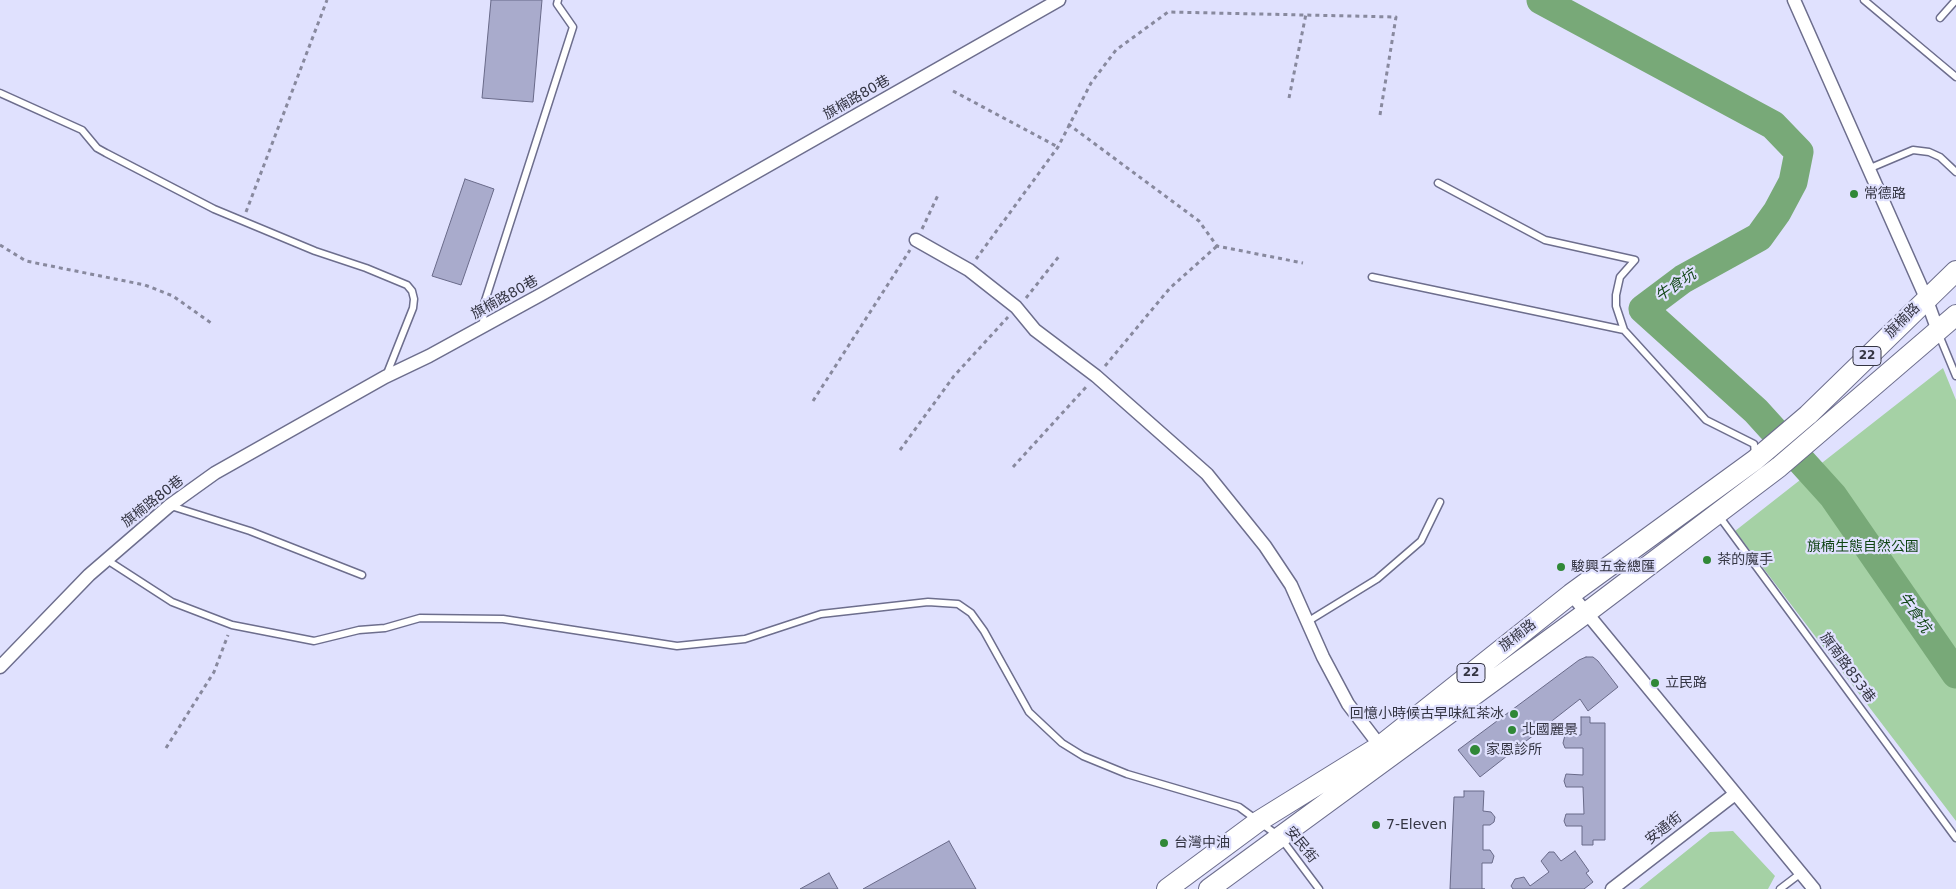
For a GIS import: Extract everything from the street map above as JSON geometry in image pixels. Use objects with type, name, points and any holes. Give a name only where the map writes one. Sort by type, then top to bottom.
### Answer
[{"type":"main road","name":"旗楠路","points":[[1167,889],[1259,822],[1380,746],[1571,594],[1762,454],[1808,414],[1956,271]]},
{"type":"main road","name":"旗楠路","points":[[1209,889],[1586,613],[1779,467],[1956,315]]},
{"type":"street","name":"旗楠路80巷","points":[[0,667],[106,559],[169,506],[215,473],[385,377],[484,327],[1059,0]]},
{"type":"street","points":[[1794,0],[1926,298],[1938,331]]},
{"type":"street","points":[[916,240],[969,270],[1016,307],[1035,330],[1096,376],[1207,474],[1265,546],[1290,585],[1348,704],[1380,746]]},
{"type":"street","points":[[1571,594],[1814,889]]},
{"type":"street","name":"安通街","points":[[1612,889],[1735,794]]},
{"type":"lane","points":[[484,327],[484,304],[573,28],[557,4],[558,0]]},
{"type":"lane","points":[[1864,0],[1956,77]]},
{"type":"lane","points":[[1940,18],[1956,0]]},
{"type":"lane","points":[[0,93],[82,130],[106,154],[214,209],[315,251],[366,268],[407,285],[412,291],[414,308],[385,377]]},
{"type":"lane","points":[[1868,169],[1913,150],[1928,152],[1940,157],[1956,172]]},
{"type":"lane","points":[[1438,183],[1545,240],[1635,260],[1620,277],[1616,295],[1616,306],[1624,330],[1706,420],[1754,444],[1762,454]]},
{"type":"lane","points":[[1372,277],[1624,330]]},
{"type":"lane","points":[[1938,331],[1956,376]]},
{"type":"lane","points":[[1308,622],[1377,579],[1422,541],[1440,502]]},
{"type":"lane","points":[[169,506],[250,531],[362,575]]},
{"type":"lane","name":"旗南路853巷","points":[[1717,513],[1956,838]]},
{"type":"lane","name":"安民街","points":[[106,559],[172,602],[232,625],[314,641],[359,630],[385,628],[420,618],[504,619],[677,646],[745,639],[821,614],[928,602],[958,604],[971,613],[984,631],[1029,712],[1062,743],[1083,756],[1127,774],[1239,806],[1280,836],[1319,889]]},
{"type":"lane","points":[[1780,889],[1801,873]]},
{"type":"path","points":[[242,222],[328,0]]},
{"type":"path","points":[[969,270],[1058,147],[1068,124],[1092,83],[1116,50],[1168,12],[1396,17],[1380,115]]},
{"type":"path","points":[[1289,98],[1306,14]]},
{"type":"path","points":[[953,91],[1058,147]]},
{"type":"path","points":[[1068,124],[1199,221],[1217,246],[1303,263]]},
{"type":"path","points":[[813,401],[916,240],[939,193]]},
{"type":"path","points":[[0,245],[26,261],[145,285],[173,296],[211,323]]},
{"type":"path","points":[[1013,467],[1096,376],[1170,288],[1217,246]]},
{"type":"path","points":[[900,450],[954,376],[1027,297],[1060,255]]},
{"type":"path","points":[[166,748],[214,672],[232,625]]},
{"type":"green space","name":"旗楠生態自然公園","points":[[1943,368],[1956,400],[1956,821],[1735,531]]},
{"type":"green space","points":[[1733,831],[1775,876],[1768,889],[1639,889],[1710,832]]},
{"type":"building","points":[[491,0],[542,0],[533,102],[482,98]]},
{"type":"building","points":[[465,179],[494,189],[461,285],[432,276]]},
{"type":"building","name":"北國麗景","points":[[1593,657],[1598,661],[1618,687],[1588,711],[1580,699],[1480,777],[1458,750],[1579,660]]},
{"type":"building","name":"北國麗景","points":[[1581,717],[1590,717],[1590,723],[1605,723],[1605,840],[1593,840],[1593,845],[1582,845],[1582,826],[1566,826],[1564,821],[1566,814],[1584,814],[1583,787],[1566,787],[1564,781],[1566,774],[1583,775],[1583,748],[1565,748],[1563,743],[1565,735],[1581,735]]},
{"type":"building","points":[[1464,791],[1484,791],[1483,811],[1491,812],[1495,817],[1494,822],[1490,825],[1483,825],[1483,850],[1490,850],[1494,856],[1492,863],[1482,863],[1482,889],[1450,889],[1454,797],[1464,797]]},
{"type":"building","points":[[949,841],[976,889],[863,889]]},
{"type":"building","points":[[1575,851],[1589,871],[1586,873],[1593,882],[1584,889],[1513,889],[1511,886],[1515,879],[1524,877],[1530,886],[1549,872],[1541,861],[1549,852],[1554,852],[1561,861]]},
{"type":"building","points":[[829,873],[838,889],[800,889]]},
{"type":"waterway","name":"牛食坑","points":[[1541,0],[1773,125],[1799,152],[1793,182],[1777,212],[1759,237],[1683,279],[1643,309],[1756,411],[1833,496],[1956,674]]},
{"type":"place","name":"常德路","points":[[1854,194]]},
{"type":"place","name":"茶的魔手","points":[[1707,560]]},
{"type":"place","name":"駿興五金總匯","points":[[1561,567]]},
{"type":"place","name":"立民路","points":[[1655,683]]},
{"type":"place","name":"回憶小時候古早味紅茶冰","points":[[1514,714]]},
{"type":"place","name":"北國麗景","points":[[1512,730]]},
{"type":"place","name":"家恩診所","points":[[1475,750]]},
{"type":"place","name":"7-Eleven","points":[[1376,825]]},
{"type":"place","name":"台灣中油","points":[[1164,843]]}]
